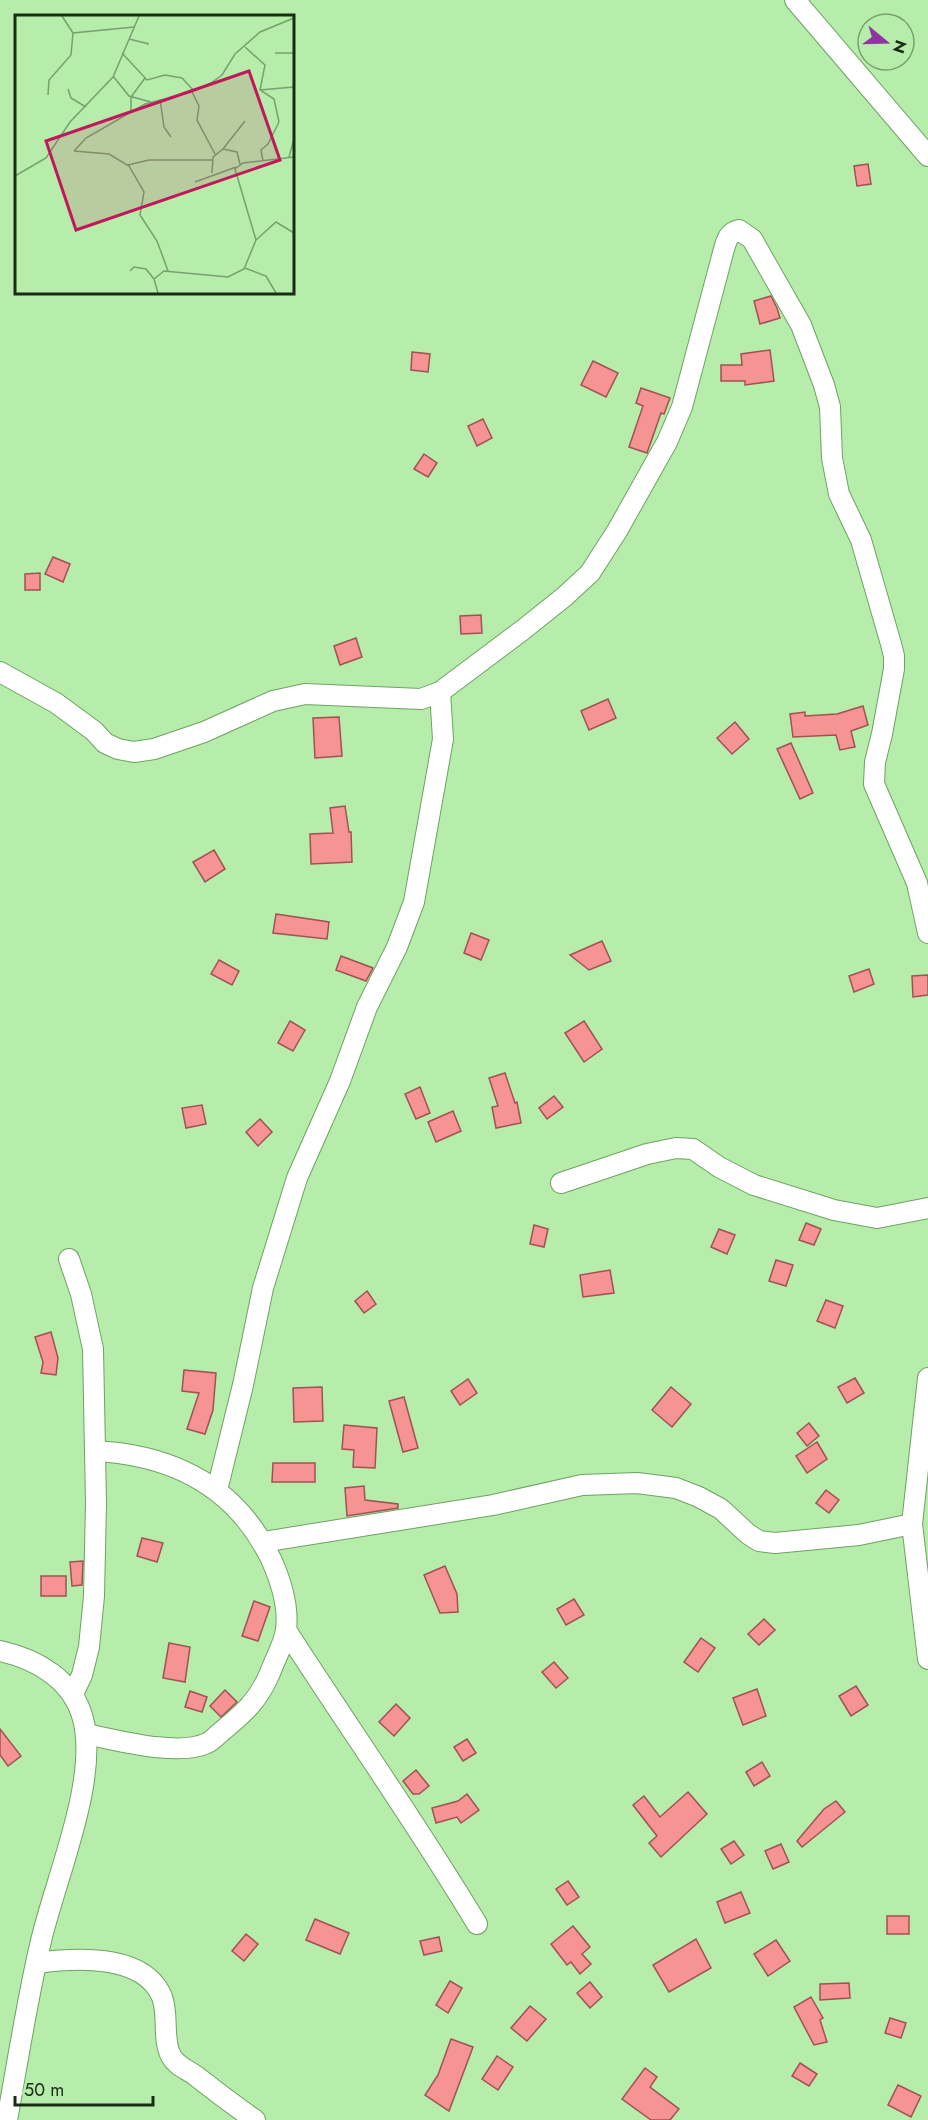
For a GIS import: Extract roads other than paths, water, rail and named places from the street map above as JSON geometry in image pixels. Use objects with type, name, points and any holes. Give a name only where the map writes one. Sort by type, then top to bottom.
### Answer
[{"type":"street","points":[[795,0],[928,156]]},
{"type":"street","points":[[0,672],[56,703],[94,731],[105,743],[118,749],[134,752],[154,749],[204,732],[273,701],[305,694],[421,699],[440,692],[564,597],[590,573],[606,549],[675,424],[682,407],[727,239],[733,232],[739,230],[752,239],[801,325],[830,407],[832,458],[838,494],[861,540],[877,589],[894,656],[882,734],[875,762],[874,784],[923,887],[928,933]]},
{"type":"street","points":[[217,1490],[243,1385],[262,1288],[297,1178],[340,1081],[367,1007],[397,947],[414,902],[443,739],[440,692]]},
{"type":"street","points":[[561,1183],[647,1154],[676,1148],[693,1149],[719,1167],[754,1185],[834,1210],[877,1218],[928,1208]]},
{"type":"street","points":[[69,1259],[81,1294],[93,1349],[96,1502],[94,1596],[90,1637],[82,1675],[73,1694]]},
{"type":"street","points":[[928,1378],[918,1534],[928,1659]]},
{"type":"street","points":[[86,1734],[175,1749],[207,1743],[249,1709],[265,1683],[286,1630],[283,1592],[278,1575],[263,1542],[240,1510],[217,1490],[189,1473],[159,1461],[120,1452],[95,1451]]},
{"type":"street","points":[[263,1542],[493,1505],[582,1485],[637,1483],[676,1488],[699,1497],[721,1509],[759,1541],[774,1543],[859,1535],[918,1534]]},
{"type":"street","points":[[286,1630],[353,1735],[432,1849],[477,1924]]},
{"type":"street","points":[[0,1651],[30,1659],[55,1674],[73,1694],[83,1717],[86,1734],[86,1766],[78,1810],[37,1963],[7,2120]]},
{"type":"street","points":[[37,1963],[88,1959],[123,1965],[148,1978],[162,1997],[170,2054],[179,2066],[255,2120]]}]
